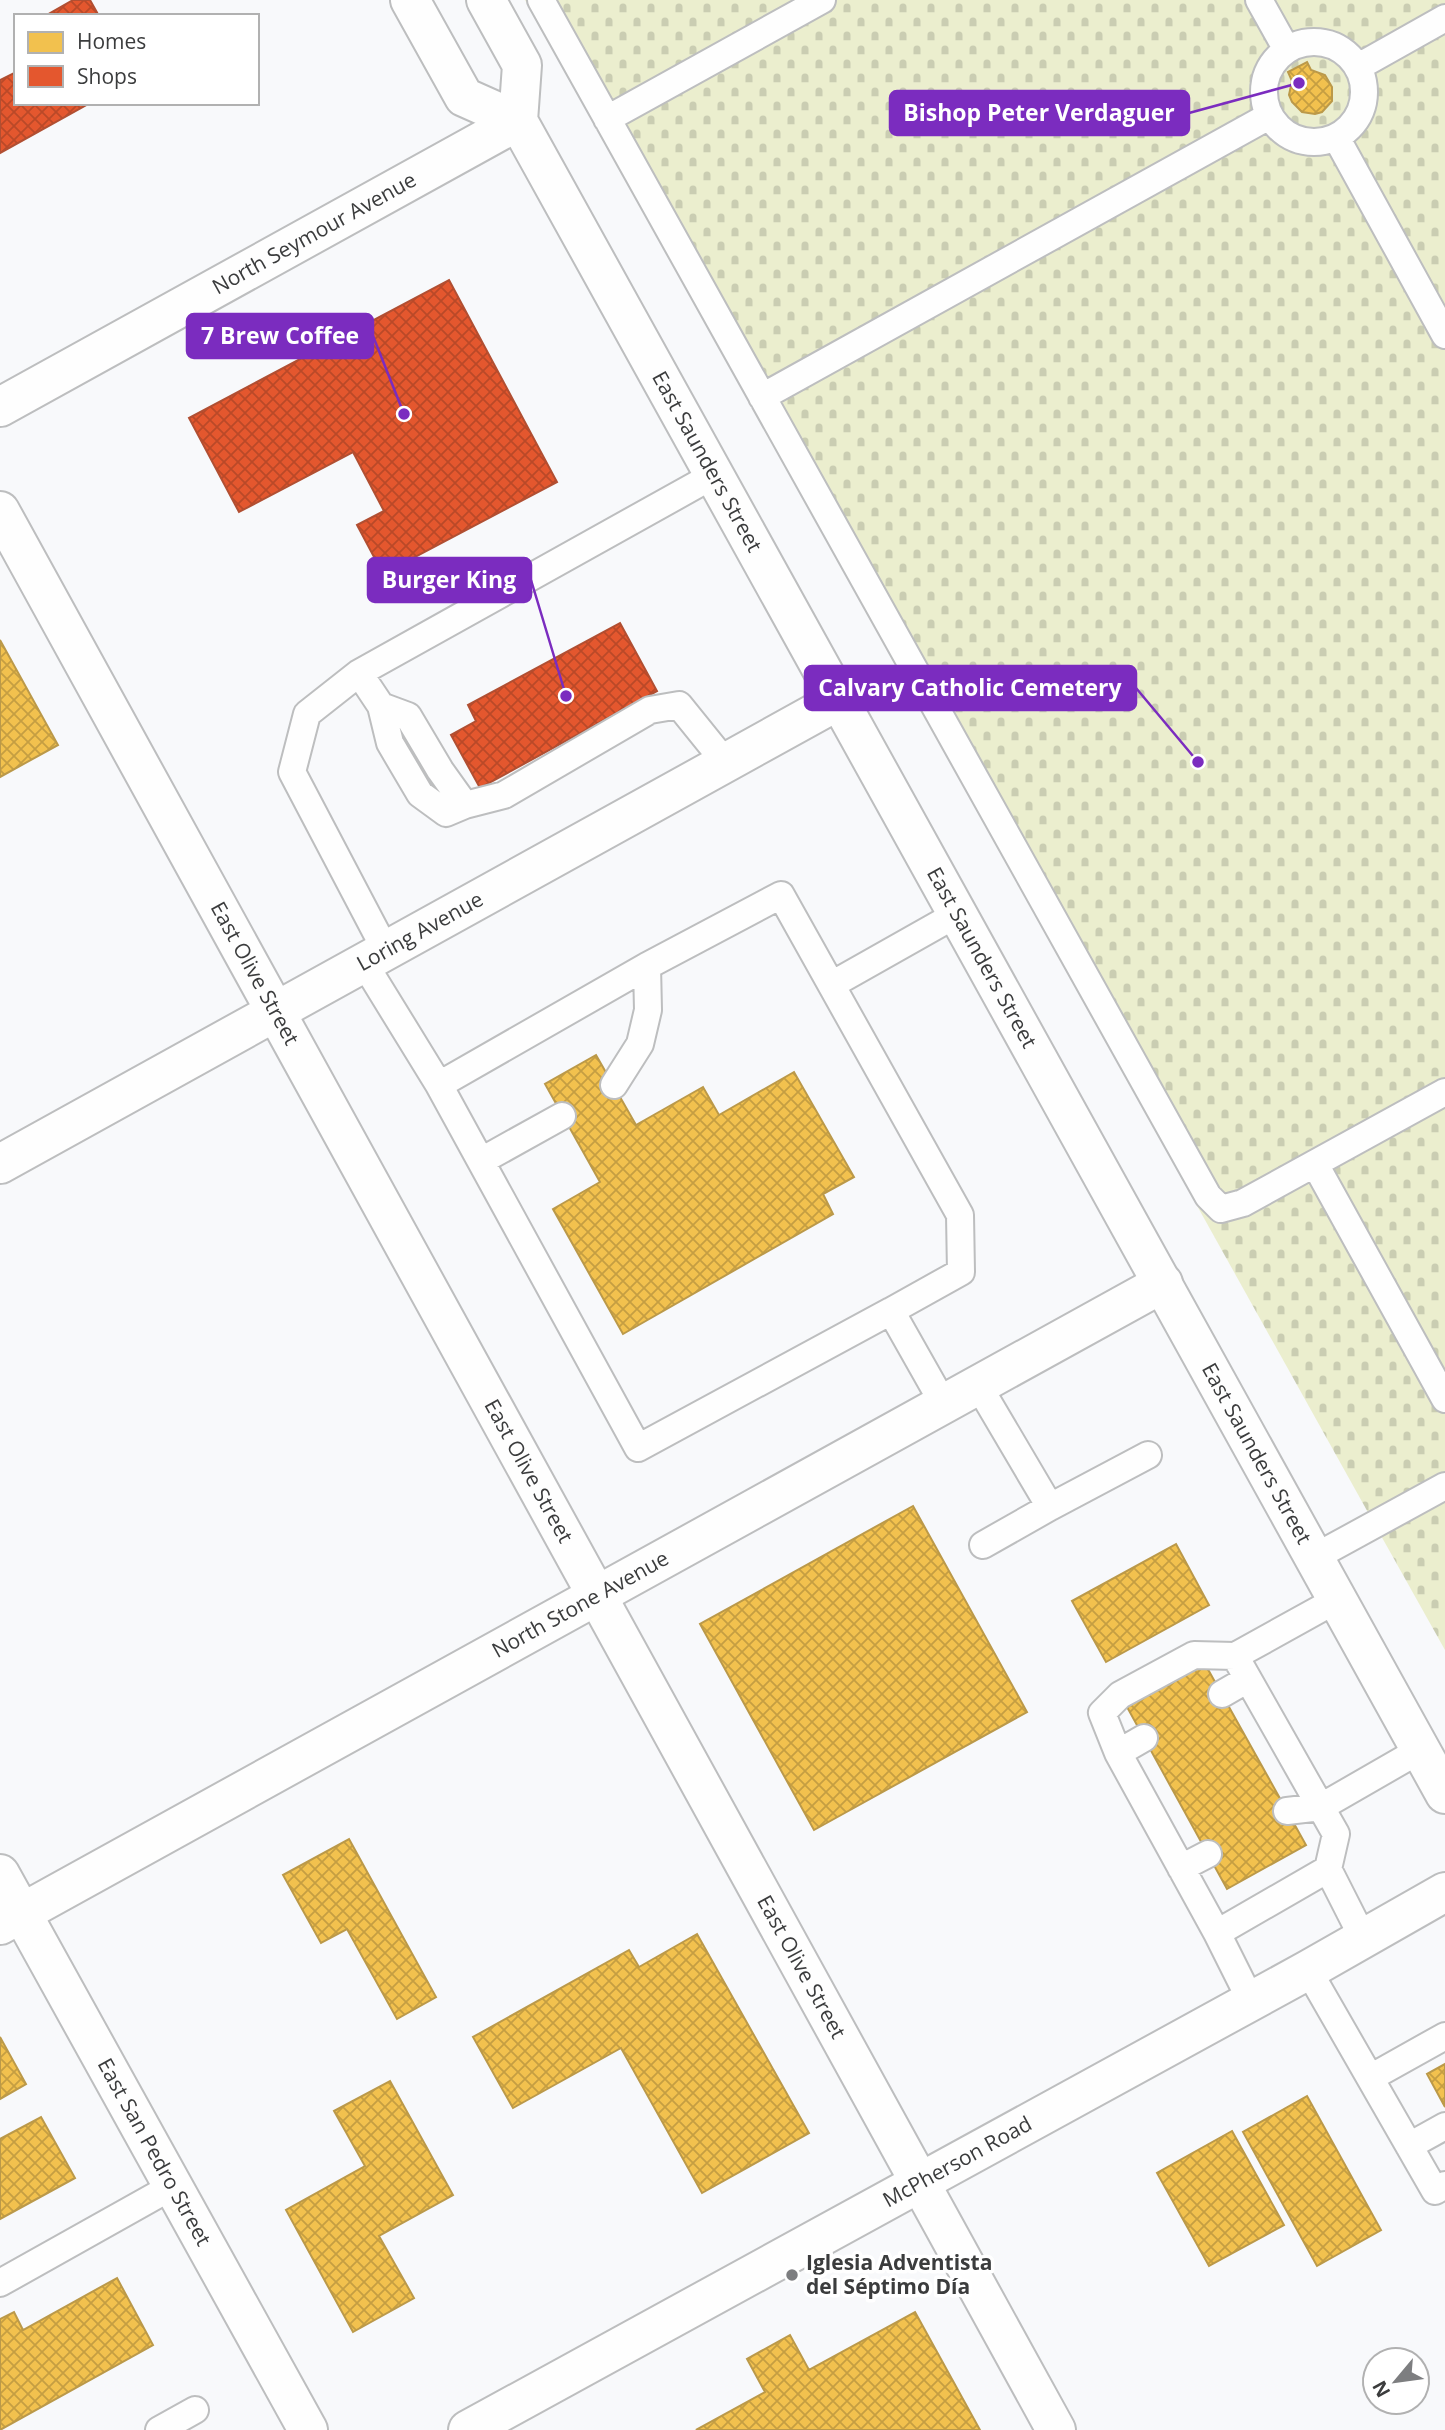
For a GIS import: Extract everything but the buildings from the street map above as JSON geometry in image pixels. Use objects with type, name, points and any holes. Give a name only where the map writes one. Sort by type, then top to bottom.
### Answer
[{"type":"street","points":[[410,0],[464,97],[518,121],[522,65],[486,0]]},
{"type":"street","name":"North Seymour Avenue","points":[[0,407],[518,121]]},
{"type":"street","name":"East Saunders Street","points":[[518,121],[1445,1794]]},
{"type":"street","name":"East Olive Street","points":[[0,511],[1056,2430]]},
{"type":"street","name":"Loring Avenue","points":[[0,1164],[839,700]]},
{"type":"street","name":"North Stone Avenue","points":[[11,1919],[1163,1283]]},
{"type":"street","name":"East San Pedro Street","points":[[0,1874],[11,1919],[173,2186],[308,2430]]},
{"type":"street","name":"McPherson Road","points":[[468,2430],[1445,1892]]},
{"type":"lane","points":[[541,0],[1208,1196],[1221,1209],[1243,1203],[1445,1092]]},
{"type":"lane","points":[[607,119],[822,0]]},
{"type":"lane","points":[[1259,0],[1287,50]]},
{"type":"lane","points":[[1358,67],[1445,18]]},
{"type":"lane","points":[[1326,43],[1339,48],[1358,67],[1363,91],[1359,114],[1350,128],[1336,137],[1322,142],[1307,142],[1278,128],[1269,116],[1263,86],[1275,59],[1287,50],[1298,44],[1326,43]]},
{"type":"lane","points":[[762,397],[1269,116]]},
{"type":"lane","points":[[1336,137],[1445,335]]},
{"type":"lane","points":[[439,1085],[647,966],[781,895],[960,1215],[961,1272],[638,1448],[439,1085],[375,957],[292,772],[307,714],[359,673],[714,475]]},
{"type":"lane","points":[[359,673],[381,706],[390,743],[420,794],[446,813],[504,795],[650,710],[679,705],[725,762]]},
{"type":"lane","points":[[832,984],[957,914]]},
{"type":"lane","points":[[614,1085],[640,1044],[648,1010],[647,966]]},
{"type":"lane","points":[[481,1161],[562,1116]]},
{"type":"lane","points":[[1315,1164],[1445,1399]]},
{"type":"lane","points":[[891,1311],[943,1403]]},
{"type":"lane","points":[[978,1385],[1050,1507]]},
{"type":"lane","points":[[983,1545],[1148,1455]]},
{"type":"lane","points":[[1315,1557],[1445,1486]]},
{"type":"lane","points":[[1251,2001],[1217,1933],[1118,1753],[1102,1713],[1120,1695],[1194,1655],[1235,1656],[1338,1599]]},
{"type":"lane","points":[[1235,1656],[1336,1834],[1328,1868],[1363,1938]]},
{"type":"lane","points":[[1222,1694],[1248,1679]]},
{"type":"lane","points":[[1118,1753],[1144,1738]]},
{"type":"lane","points":[[1287,1811],[1321,1807],[1420,1750]]},
{"type":"lane","points":[[1181,1868],[1208,1854]]},
{"type":"lane","points":[[1217,1933],[1328,1868]]},
{"type":"lane","points":[[1308,1969],[1435,2191],[1445,2185]]},
{"type":"lane","points":[[1370,2078],[1445,2036]]},
{"type":"lane","points":[[1409,2147],[1445,2126]]},
{"type":"lane","points":[[0,2283],[173,2186]]},
{"type":"lane","points":[[159,2430],[195,2410]]},
{"type":"green space","points":[[525,0],[1445,0],[1445,1650],[1375,1525]]},
{"type":"place","name":"Bishop Peter Verdaguer","points":[[1299,83]]},
{"type":"place","name":"7 Brew Coffee","points":[[404,414]]},
{"type":"place","name":"Burger King","points":[[566,696]]},
{"type":"place","name":"Calvary Catholic Cemetery","points":[[1198,762]]},
{"type":"place","name":"Iglesia Adventista del Séptimo Día","points":[[792,2275]]}]
